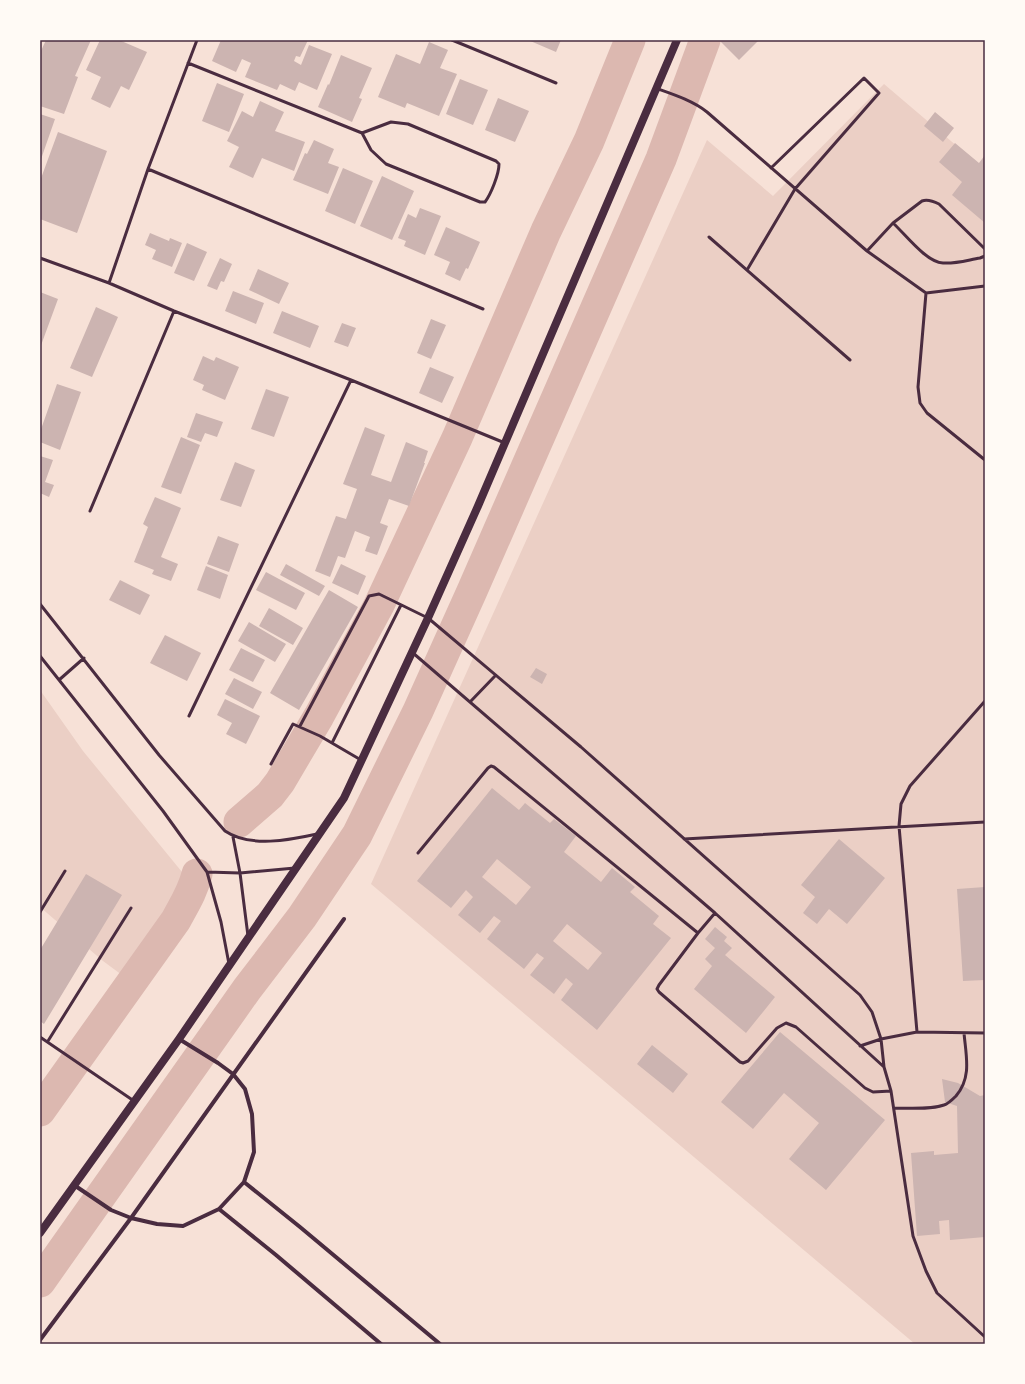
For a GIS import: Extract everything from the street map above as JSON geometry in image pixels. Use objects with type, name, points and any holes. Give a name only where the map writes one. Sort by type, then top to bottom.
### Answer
[{"type":"main road","points":[[40,1233],[248,939],[344,798],[431,620],[676,40]]},
{"type":"street","points":[[40,1340],[131,1218],[232,1074],[344,919]]},
{"type":"street","points":[[74,1185],[111,1210],[131,1218],[157,1224],[183,1226],[219,1209],[244,1182],[254,1152],[252,1114],[245,1089],[232,1074],[218,1063],[178,1039]]},
{"type":"street","points":[[244,1182],[440,1344]]},
{"type":"street","points":[[219,1209],[381,1344]]},
{"type":"lane","points":[[109,283],[148,169],[197,40]]},
{"type":"lane","points":[[452,40],[556,83]]},
{"type":"lane","points":[[188,63],[362,132],[391,122],[408,124],[496,161],[499,164],[498,170],[488,198],[485,202],[480,202],[386,164],[371,150],[362,132]]},
{"type":"lane","points":[[747,270],[795,189],[878,93],[864,78],[771,168]]},
{"type":"lane","points":[[656,89],[675,95],[696,105],[731,132],[867,251],[926,293],[985,286]]},
{"type":"lane","points":[[148,169],[483,309]]},
{"type":"lane","points":[[867,251],[894,223],[922,201],[931,200],[939,204],[985,250]]},
{"type":"lane","points":[[894,223],[928,257],[936,261],[944,263],[985,256]]},
{"type":"lane","points":[[709,237],[850,360]]},
{"type":"lane","points":[[40,258],[109,283],[174,311],[505,443]]},
{"type":"lane","points":[[926,293],[918,386],[920,402],[927,413],[985,460]]},
{"type":"lane","points":[[90,511],[174,311]]},
{"type":"lane","points":[[190,716],[350,380]]},
{"type":"lane","points":[[300,726],[369,596],[379,594],[431,620],[495,676],[581,747],[860,995],[872,1012],[881,1039],[884,1067],[894,1108],[913,1236],[926,1271],[937,1293],[985,1337]]},
{"type":"lane","points":[[40,604],[164,760],[225,831],[233,837],[246,840],[279,840],[321,833]]},
{"type":"lane","points":[[332,743],[401,605]]},
{"type":"lane","points":[[415,654],[715,913],[884,1067]]},
{"type":"lane","points":[[40,656],[163,811],[207,872],[216,903],[229,966]]},
{"type":"lane","points":[[59,680],[84,658]]},
{"type":"lane","points":[[470,702],[495,676]]},
{"type":"lane","points":[[917,1032],[899,826],[901,804],[910,786],[985,701]]},
{"type":"lane","points":[[271,764],[293,724],[306,728],[362,761]]},
{"type":"lane","points":[[418,853],[491,766],[698,933]]},
{"type":"lane","points":[[684,839],[985,822]]},
{"type":"lane","points":[[233,837],[240,873],[248,939]]},
{"type":"lane","points":[[207,872],[240,873],[297,868]]},
{"type":"lane","points":[[40,912],[65,871]]},
{"type":"lane","points":[[48,1041],[131,908]]},
{"type":"lane","points":[[715,913],[659,985],[657,989],[659,992],[740,1062],[744,1063],[748,1061],[777,1028],[786,1023],[796,1027],[865,1088],[873,1092],[891,1091]]},
{"type":"lane","points":[[860,1046],[881,1039],[917,1032],[985,1032]]},
{"type":"lane","points":[[894,1108],[928,1108],[946,1105],[954,1098],[961,1090],[965,1081],[967,1066],[964,1033]]},
{"type":"lane","points":[[40,1037],[134,1101]]},
{"type":"shaded area","points":[[884,84],[985,170],[985,1344],[915,1344],[371,884],[707,140],[773,196]]},
{"type":"shaded area","points":[[40,690],[83,751],[191,883],[126,978],[103,961],[40,907]]},
{"type":"building","points":[[46,40],[91,40],[75,76],[78,77],[64,114],[40,106],[40,53]]},
{"type":"building","points":[[100,40],[119,40],[147,52],[129,90],[121,86],[110,108],[91,99],[101,77],[86,70]]},
{"type":"building","points":[[221,40],[308,40],[300,57],[296,56],[294,61],[301,65],[309,45],[332,54],[317,90],[299,82],[295,91],[280,84],[277,90],[245,77],[251,63],[242,59],[236,72],[212,61]]},
{"type":"building","points":[[528,40],[561,40],[556,52]]},
{"type":"building","points":[[719,40],[759,40],[739,60]]},
{"type":"building","points":[[429,42],[448,50],[440,68],[457,74],[439,116],[407,103],[405,108],[378,97],[396,54],[420,64]]},
{"type":"building","points":[[341,55],[372,68],[359,98],[362,99],[352,122],[318,107]]},
{"type":"building","points":[[460,79],[488,90],[473,125],[446,114]]},
{"type":"building","points":[[217,83],[244,94],[229,132],[202,121]]},
{"type":"building","points":[[498,98],[529,111],[515,142],[485,130]]},
{"type":"building","points":[[260,101],[284,112],[275,131],[305,142],[294,171],[262,158],[253,178],[229,167],[239,147],[227,141],[242,111],[253,117]]},
{"type":"building","points":[[935,112],[954,128],[943,142],[924,126]]},
{"type":"building","points":[[40,114],[55,119],[40,162]]},
{"type":"building","points":[[58,132],[107,151],[77,233],[40,219],[40,181]]},
{"type":"building","points":[[314,140],[334,149],[328,163],[339,167],[328,194],[293,180],[305,153],[307,154]]},
{"type":"building","points":[[955,143],[979,163],[985,155],[985,223],[952,195],[962,182],[939,162]]},
{"type":"building","points":[[343,168],[373,181],[355,224],[325,211]]},
{"type":"building","points":[[382,176],[414,191],[392,240],[360,226]]},
{"type":"building","points":[[420,208],[441,216],[425,255],[404,246],[406,241],[398,238],[408,214],[416,218]]},
{"type":"building","points":[[446,227],[480,242],[468,269],[466,268],[460,281],[445,274],[450,262],[434,255]]},
{"type":"building","points":[[150,233],[169,241],[170,238],[182,243],[172,267],[152,259],[156,250],[145,245]]},
{"type":"building","points":[[187,243],[207,252],[194,281],[174,273]]},
{"type":"building","points":[[220,258],[232,264],[224,282],[221,281],[217,290],[207,286]]},
{"type":"building","points":[[258,269],[289,283],[279,304],[249,290]]},
{"type":"building","points":[[233,291],[264,303],[256,324],[225,311]]},
{"type":"building","points":[[40,292],[58,299],[40,348]]},
{"type":"building","points":[[96,307],[118,317],[92,377],[70,368]]},
{"type":"building","points":[[282,311],[319,326],[310,348],[273,333]]},
{"type":"building","points":[[431,319],[446,325],[431,359],[417,353]]},
{"type":"building","points":[[342,323],[356,328],[348,347],[334,342]]},
{"type":"building","points":[[203,356],[214,361],[216,357],[239,367],[225,400],[202,390],[204,385],[193,380]]},
{"type":"building","points":[[430,367],[454,377],[442,403],[419,393]]},
{"type":"building","points":[[57,384],[81,392],[60,450],[40,442],[40,432]]},
{"type":"building","points":[[266,389],[289,397],[274,437],[251,429]]},
{"type":"building","points":[[196,413],[223,422],[217,437],[205,433],[201,442],[187,437]]},
{"type":"building","points":[[365,427],[385,435],[371,475],[391,482],[406,442],[428,451],[409,506],[389,499],[380,523],[388,526],[377,555],[365,551],[370,537],[355,531],[345,558],[338,556],[330,577],[315,571],[336,516],[346,519],[357,489],[343,484]]},
{"type":"building","points":[[181,437],[200,445],[181,494],[161,487]]},
{"type":"building","points":[[40,456],[53,460],[45,482],[54,485],[49,497],[40,493]]},
{"type":"building","points":[[235,462],[255,470],[241,507],[220,500]]},
{"type":"building","points":[[155,497],[181,508],[161,557],[178,564],[171,581],[152,574],[154,570],[134,562],[148,527],[143,524]]},
{"type":"building","points":[[218,536],[239,544],[229,572],[207,564]]},
{"type":"building","points":[[286,564],[325,586],[319,596],[280,575]]},
{"type":"building","points":[[341,564],[366,576],[358,595],[332,583]]},
{"type":"building","points":[[206,566],[228,575],[220,599],[197,590]]},
{"type":"building","points":[[266,572],[305,593],[296,610],[256,590]]},
{"type":"building","points":[[120,580],[150,595],[140,615],[109,600]]},
{"type":"building","points":[[329,590],[358,607],[299,710],[270,693]]},
{"type":"building","points":[[269,608],[303,628],[293,645],[259,626]]},
{"type":"building","points":[[249,622],[286,644],[275,662],[238,641]]},
{"type":"building","points":[[165,635],[201,653],[187,681],[150,663]]},
{"type":"building","points":[[241,648],[265,660],[253,682],[229,670]]},
{"type":"building","points":[[536,668],[547,674],[542,684],[530,677]]},
{"type":"building","points":[[234,678],[262,692],[253,709],[225,694]]},
{"type":"building","points":[[225,699],[260,716],[246,744],[226,734],[232,723],[217,715]]},
{"type":"building","points":[[492,788],[519,810],[525,803],[550,823],[554,819],[576,836],[564,852],[601,882],[612,868],[635,887],[630,892],[659,916],[653,924],[671,938],[597,1030],[561,1000],[573,984],[566,978],[554,994],[530,975],[544,958],[537,953],[524,969],[487,939],[501,921],[494,916],[480,933],[458,915],[473,897],[466,890],[451,908],[417,881]],"holes":[[[497,859],[531,887],[516,905],[482,877]],[[567,924],[602,953],[588,970],[553,941]]]},
{"type":"building","points":[[839,839],[885,878],[847,924],[829,909],[817,924],[803,913],[815,897],[801,885]]},
{"type":"building","points":[[86,874],[122,895],[44,1024],[40,1021],[40,950]]},
{"type":"building","points":[[985,887],[985,980],[963,981],[957,889]]},
{"type":"building","points":[[715,927],[727,937],[724,941],[732,948],[725,955],[775,997],[746,1033],[694,989],[712,966],[705,959],[715,948],[705,939]]},
{"type":"building","points":[[780,1032],[885,1120],[826,1190],[789,1159],[819,1123],[784,1093],[753,1129],[721,1102]]},
{"type":"building","points":[[652,1045],[688,1074],[673,1093],[637,1064]]},
{"type":"building","points":[[942,1079],[958,1083],[980,1096],[985,1095],[985,1237],[950,1240],[949,1220],[939,1221],[940,1234],[917,1236],[911,1153],[934,1151],[934,1155],[958,1153],[957,1106],[945,1102]]},
{"type":"waterway","points":[[239,822],[270,795],[280,782],[319,716],[379,605],[457,438],[546,231],[589,141],[630,40]]},
{"type":"waterway","points":[[40,1282],[247,989],[302,917],[357,835],[418,711],[472,591],[661,159],[705,40]]},
{"type":"waterway","points":[[40,1111],[176,920],[191,892],[197,874]]}]
